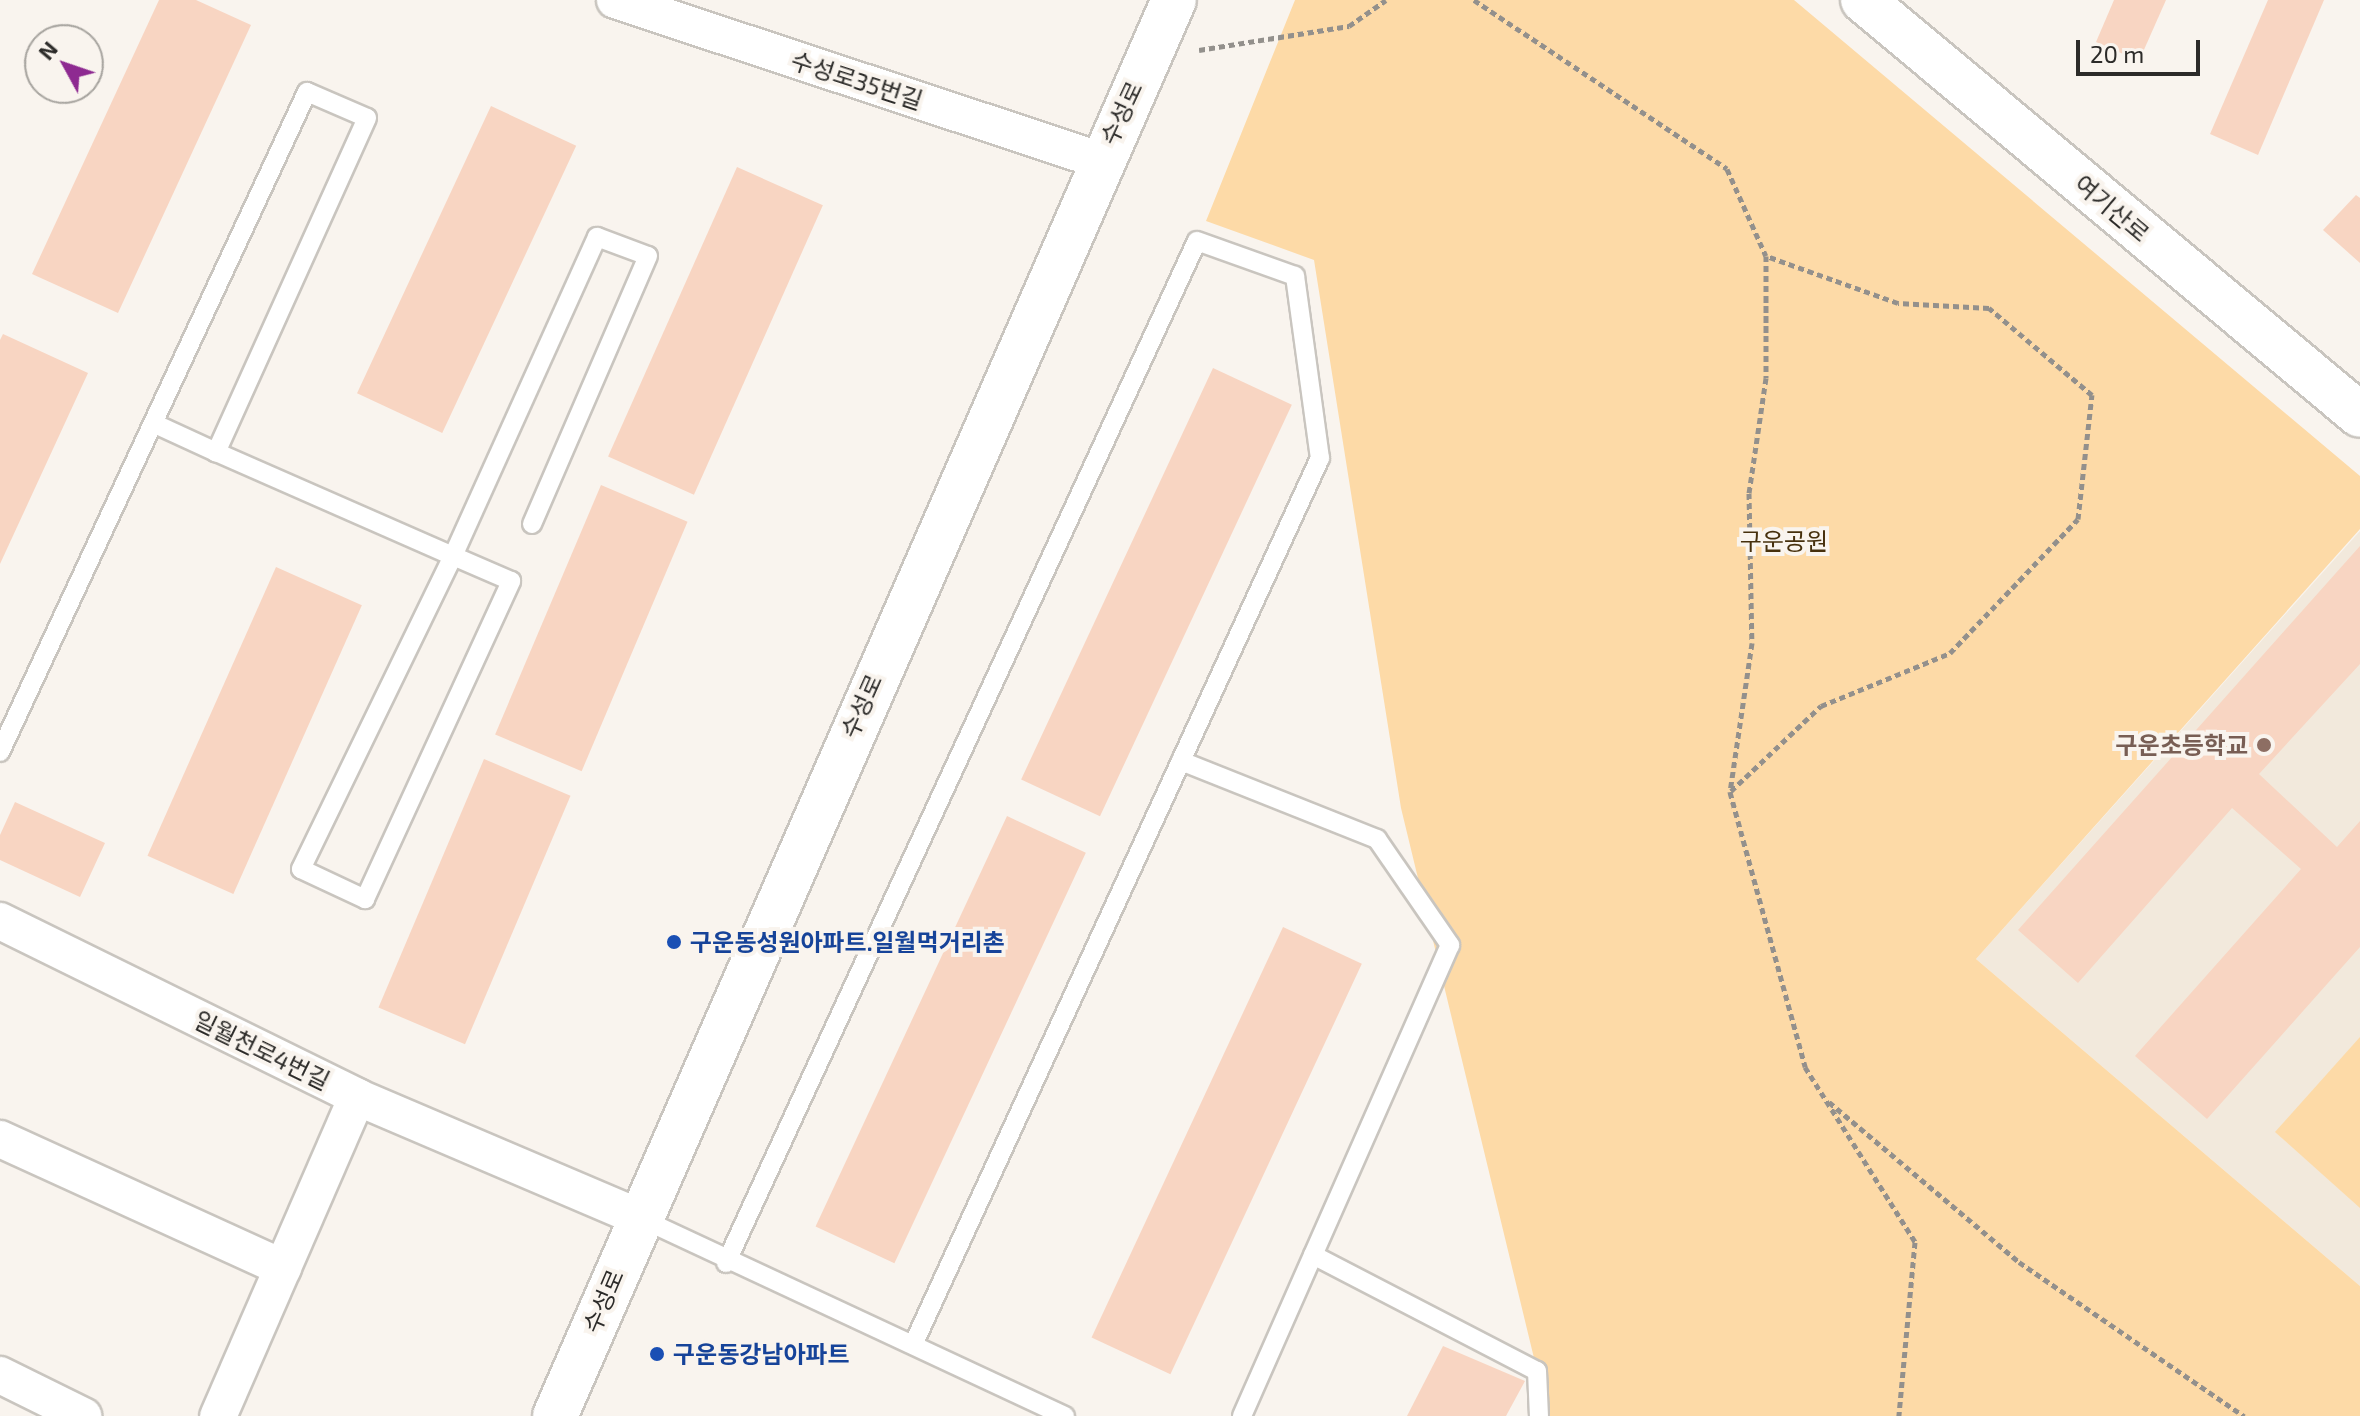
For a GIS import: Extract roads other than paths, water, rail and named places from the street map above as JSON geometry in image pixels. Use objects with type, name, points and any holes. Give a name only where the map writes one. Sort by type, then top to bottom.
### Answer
[{"type":"street","name":"수성로35번길","points":[[615,0],[1099,160]]},
{"type":"street","name":"수성로","points":[[555,1416],[638,1217],[1099,160],[1174,0]]},
{"type":"street","name":"여기산로","points":[[1863,0],[2360,415]]},
{"type":"street","name":"일월천로4번길","points":[[0,921],[357,1097],[218,1416]]},
{"type":"street","points":[[357,1097],[638,1217]]},
{"type":"street","points":[[0,1139],[283,1268]]},
{"type":"street","points":[[0,1375],[83,1416]]},
{"type":"lane","points":[[0,752],[307,92],[367,118],[216,452]]},
{"type":"lane","points":[[155,424],[216,452],[453,556],[511,581],[365,899],[301,869],[453,556],[597,237],[648,256],[532,524]]},
{"type":"lane","points":[[726,1263],[1197,241],[1295,276],[1320,458],[913,1345]]},
{"type":"lane","points":[[1181,761],[1377,839],[1450,945],[1242,1416]]},
{"type":"lane","points":[[638,1217],[726,1263],[1065,1416]]},
{"type":"lane","points":[[1313,1255],[1537,1371],[1539,1416]]},
{"type":"place","name":"구운초등학교","points":[[2264,745]]},
{"type":"place","name":"구운동성원아파트.일월먹거리촌","points":[[674,942]]},
{"type":"place","name":"구운동강남아파트","points":[[657,1354]]},
{"type":"park label","name":"구운공원","points":[[1784,541]]}]
